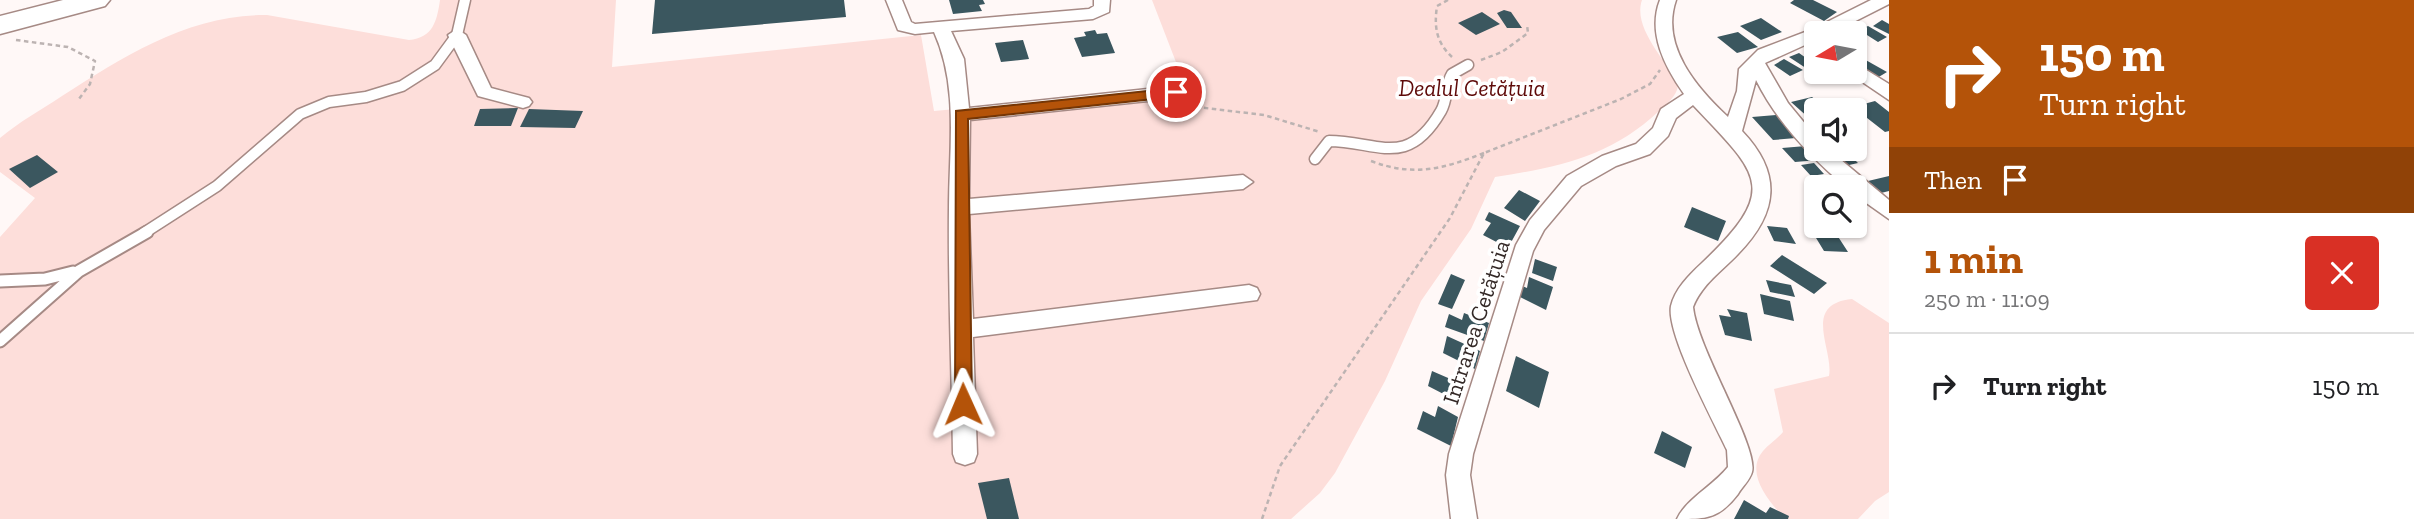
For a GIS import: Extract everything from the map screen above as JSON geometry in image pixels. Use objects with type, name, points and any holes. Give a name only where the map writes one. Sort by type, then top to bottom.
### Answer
[{"type":"highway","points":[[4,33],[35,18],[95,0]]},
{"type":"street","points":[[894,0],[904,26],[915,29],[1093,14],[1103,8],[1102,0]]},
{"type":"street","points":[[1668,0],[1662,18],[1672,53],[1695,95],[1733,131],[1760,176],[1761,196],[1757,214],[1732,247],[1690,290],[1682,307],[1686,331],[1739,450],[1741,470],[1725,491],[1689,519]]},
{"type":"street","points":[[1846,21],[1884,0]]},
{"type":"street","points":[[940,26],[955,59],[961,115],[959,207],[965,454]]},
{"type":"street","points":[[457,35],[484,92],[523,102]]},
{"type":"street","points":[[1733,131],[1746,91],[1748,69],[1764,54],[1804,42]]},
{"type":"street","points":[[1755,61],[1777,105],[1792,124],[1830,165],[1889,211]]},
{"type":"street","points":[[1867,76],[1889,94]]},
{"type":"street","name":"Intrarea Cetățuia","points":[[1464,519],[1459,484],[1461,454],[1499,337],[1523,251],[1536,225],[1574,181],[1609,161],[1643,149],[1661,131],[1668,114],[1695,95]]},
{"type":"street","points":[[961,115],[1174,99]]},
{"type":"street","points":[[959,207],[1243,182]]},
{"type":"street","points":[[962,329],[1249,294]]},
{"type":"lane","points":[[0,341],[79,271],[200,199],[300,114],[329,102],[374,95],[402,86],[435,65],[457,35],[465,0]]},
{"type":"lane","points":[[1315,159],[1329,141],[1339,140],[1391,150],[1413,142],[1445,104],[1445,83],[1451,72],[1468,65]]},
{"type":"lane","points":[[0,281],[45,279],[79,271]]},
{"type":"path","points":[[1448,0],[1437,6],[1435,33],[1439,45],[1450,56],[1468,65],[1502,52],[1528,33],[1527,25]]},
{"type":"path","points":[[4,33],[84,52],[95,61],[90,84],[79,99]]},
{"type":"path","points":[[1356,144],[1359,155],[1393,171],[1414,174],[1441,170],[1621,99],[1650,84],[1672,53]]},
{"type":"path","points":[[1174,99],[1264,114],[1339,140]]},
{"type":"path","points":[[1262,519],[1280,466],[1450,218],[1484,153]]},
{"type":"green space","name":"Dealul Cetățuia","points":[[440,0],[616,0],[612,67],[921,35],[934,111],[1186,88],[1152,0],[1642,0],[1640,11],[1646,33],[1678,86],[1671,100],[1641,127],[1602,149],[1562,164],[1495,177],[1471,229],[1421,301],[1385,381],[1335,473],[1320,493],[1291,519],[0,519],[0,237],[35,198],[0,172],[0,138],[109,66],[185,30],[211,22],[267,15],[409,40],[429,32]]},
{"type":"green space","points":[[1852,299],[1889,323],[1889,492],[1875,501],[1858,519],[1785,519],[1761,487],[1756,469],[1763,451],[1783,432],[1774,389],[1829,376],[1824,319],[1828,309]]},
{"type":"building","points":[[655,0],[844,0],[846,17],[652,34]]},
{"type":"building","points":[[949,0],[983,0],[985,4],[979,5],[982,11],[953,14]]},
{"type":"building","points":[[1794,0],[1813,0],[1837,12],[1824,21],[1790,3]]},
{"type":"building","points":[[1504,10],[1511,12],[1522,28],[1507,28],[1497,13]]},
{"type":"building","points":[[1482,12],[1500,24],[1476,35],[1458,23]]},
{"type":"building","points":[[1761,18],[1782,32],[1761,40],[1740,26]]},
{"type":"building","points":[[1882,20],[1889,24],[1889,34],[1873,26]]},
{"type":"building","points":[[1867,26],[1887,37],[1878,42],[1867,35]]},
{"type":"building","points":[[1095,30],[1097,34],[1107,33],[1115,53],[1082,57],[1074,38],[1086,36],[1084,32]]},
{"type":"building","points":[[1738,32],[1758,47],[1737,53],[1717,37]]},
{"type":"building","points":[[1023,40],[1029,59],[1001,62],[995,43]]},
{"type":"building","points":[[1799,53],[1804,57],[1804,67],[1789,57]]},
{"type":"building","points":[[1784,59],[1803,70],[1790,76],[1774,65]]},
{"type":"building","points":[[1867,61],[1887,72],[1877,78],[1867,73]]},
{"type":"building","points":[[1804,99],[1804,114],[1791,102]]},
{"type":"building","points":[[1875,101],[1889,112],[1889,131],[1885,132],[1867,118],[1867,103]]},
{"type":"building","points":[[518,108],[511,126],[474,126],[480,109]]},
{"type":"building","points":[[529,109],[583,111],[575,128],[520,127]]},
{"type":"building","points":[[1776,115],[1796,138],[1773,140],[1752,117]]},
{"type":"building","points":[[1804,146],[1804,161],[1807,161],[1795,162],[1782,148]]},
{"type":"building","points":[[37,155],[58,172],[30,188],[9,169]]},
{"type":"building","points":[[1833,161],[1858,163],[1840,167]]},
{"type":"building","points":[[1814,163],[1824,174],[1810,175],[1801,165]]},
{"type":"building","points":[[1889,176],[1889,191],[1881,193],[1868,181]]},
{"type":"building","points":[[1519,190],[1540,201],[1525,221],[1504,208]]},
{"type":"building","points":[[1692,207],[1726,221],[1718,241],[1684,227]]},
{"type":"building","points":[[1489,212],[1520,226],[1508,248],[1483,235],[1491,223],[1485,220]]},
{"type":"building","points":[[1767,226],[1787,228],[1796,244],[1774,241]]},
{"type":"building","points":[[1816,238],[1839,238],[1848,252],[1824,251]]},
{"type":"building","points":[[1782,255],[1827,283],[1814,294],[1770,266]]},
{"type":"building","points":[[1535,259],[1557,267],[1553,281],[1532,273]]},
{"type":"building","points":[[1451,274],[1465,280],[1452,309],[1438,304]]},
{"type":"building","points":[[1529,277],[1553,287],[1546,310],[1518,296],[1520,285],[1527,288]]},
{"type":"building","points":[[1766,280],[1791,285],[1795,297],[1770,292]]},
{"type":"building","points":[[1760,294],[1790,301],[1794,321],[1764,314]]},
{"type":"building","points":[[1727,309],[1747,313],[1752,341],[1725,335],[1719,315],[1731,317]]},
{"type":"building","points":[[1464,313],[1489,323],[1484,341],[1445,327],[1449,314],[1462,320]]},
{"type":"building","points":[[1447,336],[1480,351],[1475,369],[1443,353]]},
{"type":"building","points":[[1516,356],[1549,372],[1539,408],[1506,391]]},
{"type":"building","points":[[1432,371],[1462,384],[1457,401],[1428,386]]},
{"type":"building","points":[[1438,406],[1458,417],[1451,446],[1417,429],[1423,411],[1435,417]]},
{"type":"building","points":[[1662,431],[1692,447],[1685,468],[1654,453]]},
{"type":"building","points":[[1009,478],[1019,519],[987,519],[978,483]]},
{"type":"building","points":[[1744,500],[1766,513],[1770,507],[1789,516],[1788,519],[1734,519]]},
{"type":"route","points":[[963,404],[959,207],[961,115],[1176,92]]}]
